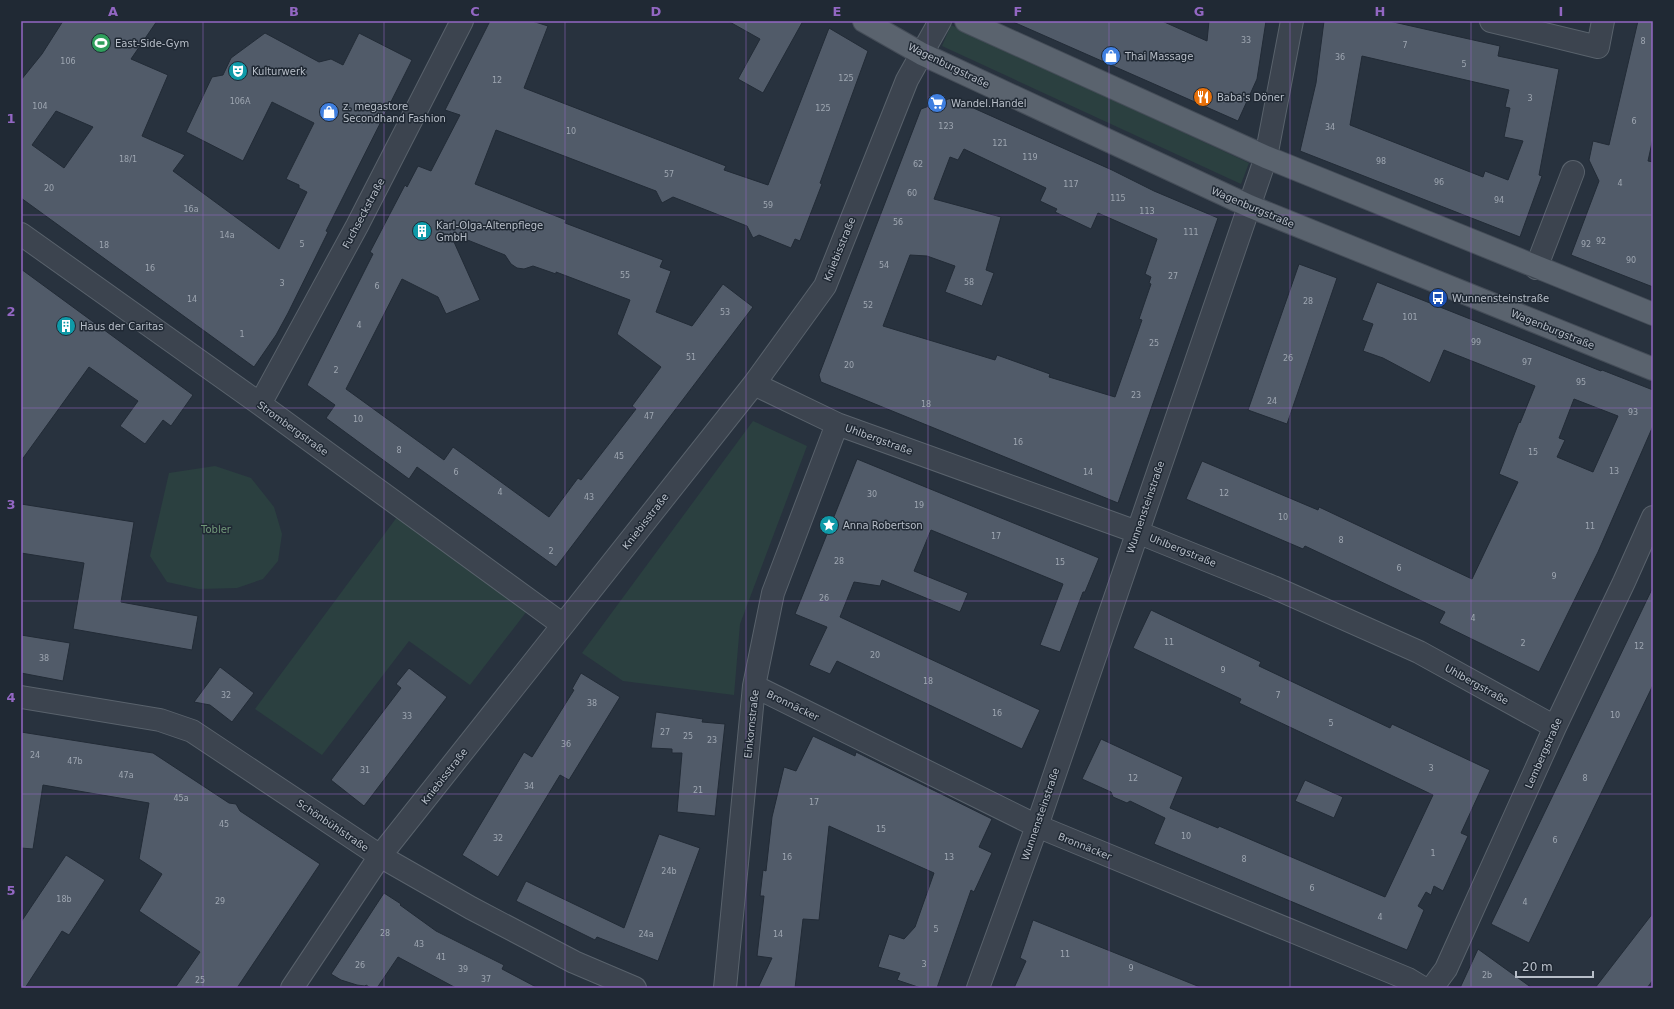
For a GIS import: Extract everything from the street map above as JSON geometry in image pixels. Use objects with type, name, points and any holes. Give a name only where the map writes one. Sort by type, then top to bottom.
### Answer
[{"type":"main road","name":"Wagenburgstraße","points":[[864,21],[922,54],[1249,206],[1653,369]]},
{"type":"main road","points":[[966,21],[1266,157],[1536,268],[1653,314]]},
{"type":"street","name":"Fuchseckstraße","points":[[260,404],[357,226],[462,21]]},
{"type":"street","name":"Kniebisstraße","points":[[292,988],[380,856],[754,384],[825,286],[907,80],[940,21]]},
{"type":"street","name":"Wunnensteinstraße","points":[[978,988],[1036,826],[1266,157],[1292,21]]},
{"type":"street","points":[[1491,21],[1535,26],[1598,47],[1603,21]]},
{"type":"street","points":[[1536,268],[1573,172]]},
{"type":"street","name":"Strombergstraße","points":[[21,234],[260,404],[563,625]]},
{"type":"street","name":"Uhlbergstraße","points":[[754,384],[837,424],[1137,532],[1273,587],[1419,652],[1554,727]]},
{"type":"street","name":"Einkornstraße","points":[[725,988],[754,686],[773,593],[837,424]]},
{"type":"street","name":"Lembergstraße","points":[[1432,988],[1446,970],[1554,727],[1624,582],[1653,517]]},
{"type":"street","name":"Bronnäcker","points":[[754,686],[1036,826],[1408,979],[1423,988]]},
{"type":"street","name":"Schönbühlstraße","points":[[21,697],[160,720],[192,731],[380,856],[471,908],[560,955],[635,988]]},
{"type":"green space","points":[[951,25],[1249,163],[1241,184],[942,46]]},
{"type":"green space","points":[[753,421],[807,446],[740,624],[734,695],[623,681],[582,653]]},
{"type":"green space","name":"Tobler","points":[[215,466],[251,478],[274,507],[282,534],[278,561],[263,579],[237,588],[199,589],[167,582],[150,556],[169,473]]},
{"type":"green space","points":[[400,513],[527,611],[470,685],[409,641],[322,755],[255,709]]},
{"type":"building","points":[[63,21],[157,21],[131,59],[168,75],[142,136],[185,155],[173,171],[279,249],[307,192],[299,188],[299,185],[286,179],[314,123],[272,102],[243,161],[186,132],[212,77],[223,75],[231,58],[265,33],[319,62],[331,59],[343,65],[359,33],[412,60],[326,231],[328,232],[288,313],[276,335],[254,367],[21,198],[21,80],[42,54]],"holes":[[[56,111],[93,127],[64,168],[32,145]]]},
{"type":"building","points":[[490,21],[532,21],[548,26],[524,88],[726,166],[724,170],[768,185],[829,28],[868,51],[820,183],[822,184],[800,241],[795,239],[791,248],[759,235],[753,238],[747,226],[673,197],[662,203],[656,191],[496,130],[475,184],[566,220],[565,223],[663,260],[660,267],[671,271],[656,312],[692,326],[723,284],[753,307],[556,567],[417,467],[409,479],[326,418],[335,405],[307,385],[373,254],[370,252],[405,185],[407,187],[418,166],[431,171],[460,115],[445,110]],"holes":[[[450,233],[505,255],[511,264],[517,268],[524,269],[533,266],[556,274],[556,272],[630,300],[617,334],[661,367],[632,406],[636,409],[581,480],[578,478],[549,517],[453,447],[444,460],[346,389],[402,279],[438,297],[446,314],[480,300]]]},
{"type":"building","points":[[728,21],[803,21],[763,93],[738,79],[760,39]]},
{"type":"building","points":[[1011,21],[1162,21],[1207,41],[1209,21],[1266,21],[1257,79],[1238,121]]},
{"type":"building","points":[[1324,21],[1389,21],[1500,46],[1498,56],[1559,69],[1539,175],[1542,176],[1520,237],[1300,151],[1316,83]],"holes":[[[1362,56],[1509,90],[1505,107],[1510,108],[1504,137],[1523,141],[1508,180],[1485,171],[1483,177],[1350,125]]]},
{"type":"building","points":[[1638,21],[1653,21],[1653,138],[1648,161],[1653,162],[1653,287],[1571,255],[1599,181],[1589,160],[1593,141],[1609,145]]},
{"type":"building","points":[[951,98],[1112,170],[1154,191],[1218,218],[1118,503],[821,382],[819,375],[921,109]],"holes":[[[964,149],[1046,188],[1040,201],[1057,209],[1055,212],[1091,229],[1098,213],[1157,239],[1145,274],[1151,277],[1149,283],[1151,284],[1139,319],[1142,320],[1115,397],[1049,377],[1050,374],[997,355],[995,360],[883,326],[910,255],[927,256],[955,266],[945,292],[982,306],[994,273],[986,270],[1001,217],[934,199],[950,157],[958,160]]]},
{"type":"building","points":[[1299,264],[1337,278],[1287,424],[1248,410]]},
{"type":"building","points":[[21,269],[193,395],[171,426],[163,420],[145,444],[120,426],[138,401],[89,367],[21,461]]},
{"type":"building","points":[[1377,282],[1601,371],[1602,370],[1653,390],[1653,426],[1598,552],[1539,672],[1439,623],[1445,612],[1305,546],[1303,549],[1186,499],[1202,461],[1318,510],[1319,507],[1472,579],[1518,482],[1499,474],[1535,386],[1444,350],[1430,383],[1383,358],[1363,351],[1373,324],[1362,320]],"holes":[[[1574,399],[1618,416],[1593,472],[1557,457],[1565,440],[1559,438]]]},
{"type":"building","points":[[857,459],[1099,558],[1085,592],[1083,592],[1060,652],[1040,645],[1063,584],[931,530],[914,571],[968,593],[960,612],[882,580],[880,586],[854,582],[840,617],[1040,710],[1022,749],[837,661],[830,674],[809,665],[827,627],[795,614]]},
{"type":"building","points":[[21,504],[134,522],[121,602],[198,616],[192,650],[73,629],[84,563],[21,553]]},
{"type":"building","points":[[1653,587],[1653,685],[1529,943],[1491,924]]},
{"type":"building","points":[[1151,610],[1261,662],[1259,666],[1390,728],[1392,724],[1490,770],[1461,833],[1468,836],[1443,891],[1434,886],[1431,895],[1426,892],[1418,906],[1424,910],[1407,950],[1154,844],[1165,818],[1130,801],[1127,803],[1113,797],[1111,792],[1082,779],[1101,739],[1183,777],[1170,808],[1218,828],[1219,826],[1385,897],[1433,795],[1239,703],[1241,699],[1133,648]]},
{"type":"building","points":[[21,635],[70,643],[63,681],[21,673]]},
{"type":"building","points":[[220,667],[254,693],[232,722],[210,705],[194,702]]},
{"type":"building","points":[[409,668],[447,697],[364,806],[331,780],[401,688],[396,684]]},
{"type":"building","points":[[581,673],[620,697],[569,780],[560,775],[498,877],[462,855],[524,752],[532,757],[574,690],[572,689]]},
{"type":"building","points":[[656,712],[703,719],[702,722],[725,724],[715,816],[677,812],[682,753],[672,753],[672,749],[651,748]]},
{"type":"building","points":[[21,732],[153,753],[229,803],[236,804],[240,811],[320,864],[237,988],[175,988],[200,952],[139,911],[162,874],[139,859],[149,803],[43,785],[33,849],[21,848]]},
{"type":"building","points":[[813,736],[855,756],[856,752],[992,819],[979,847],[992,853],[974,892],[971,890],[937,988],[921,988],[897,980],[900,973],[878,967],[889,934],[904,939],[915,927],[934,873],[829,826],[819,920],[803,919],[795,988],[758,988],[772,958],[757,956],[764,896],[760,896],[763,870],[766,871],[772,817],[784,767],[796,771]]},
{"type":"building","points":[[1305,780],[1343,797],[1334,818],[1295,801]]},
{"type":"building","points":[[659,834],[700,848],[658,961],[597,937],[595,940],[516,901],[526,881],[624,928]]},
{"type":"building","points":[[66,855],[105,880],[69,935],[62,931],[25,988],[21,988],[21,922]]},
{"type":"building","points":[[384,893],[436,931],[504,965],[502,969],[538,988],[456,988],[398,957],[377,988],[371,988],[366,985],[357,985],[341,980],[331,974]]},
{"type":"building","points":[[1653,913],[1653,980],[1647,988],[1595,988]]},
{"type":"building","points":[[1033,920],[1200,988],[1014,988],[1026,961],[1020,958]]},
{"type":"building","points":[[1478,949],[1532,988],[1460,988]]},
{"type":"place","name":"East-Side-Gym","points":[[101,43]]},
{"type":"place","name":"Thai Massage","points":[[1111,56]]},
{"type":"place","name":"Kulturwerk","points":[[238,71]]},
{"type":"place","name":"Baba's Döner","points":[[1203,97]]},
{"type":"place","name":"Wandel.Handel","points":[[937,103]]},
{"type":"place","name":"z. megastore Secondhand Fashion","points":[[329,112]]},
{"type":"place","name":"Karl-Olga-Altenpflege GmbH","points":[[422,231]]},
{"type":"place","name":"Wunnensteinstraße","points":[[1438,298]]},
{"type":"place","name":"Haus der Caritas","points":[[66,326]]},
{"type":"place","name":"Anna Robertson","points":[[829,525]]}]
